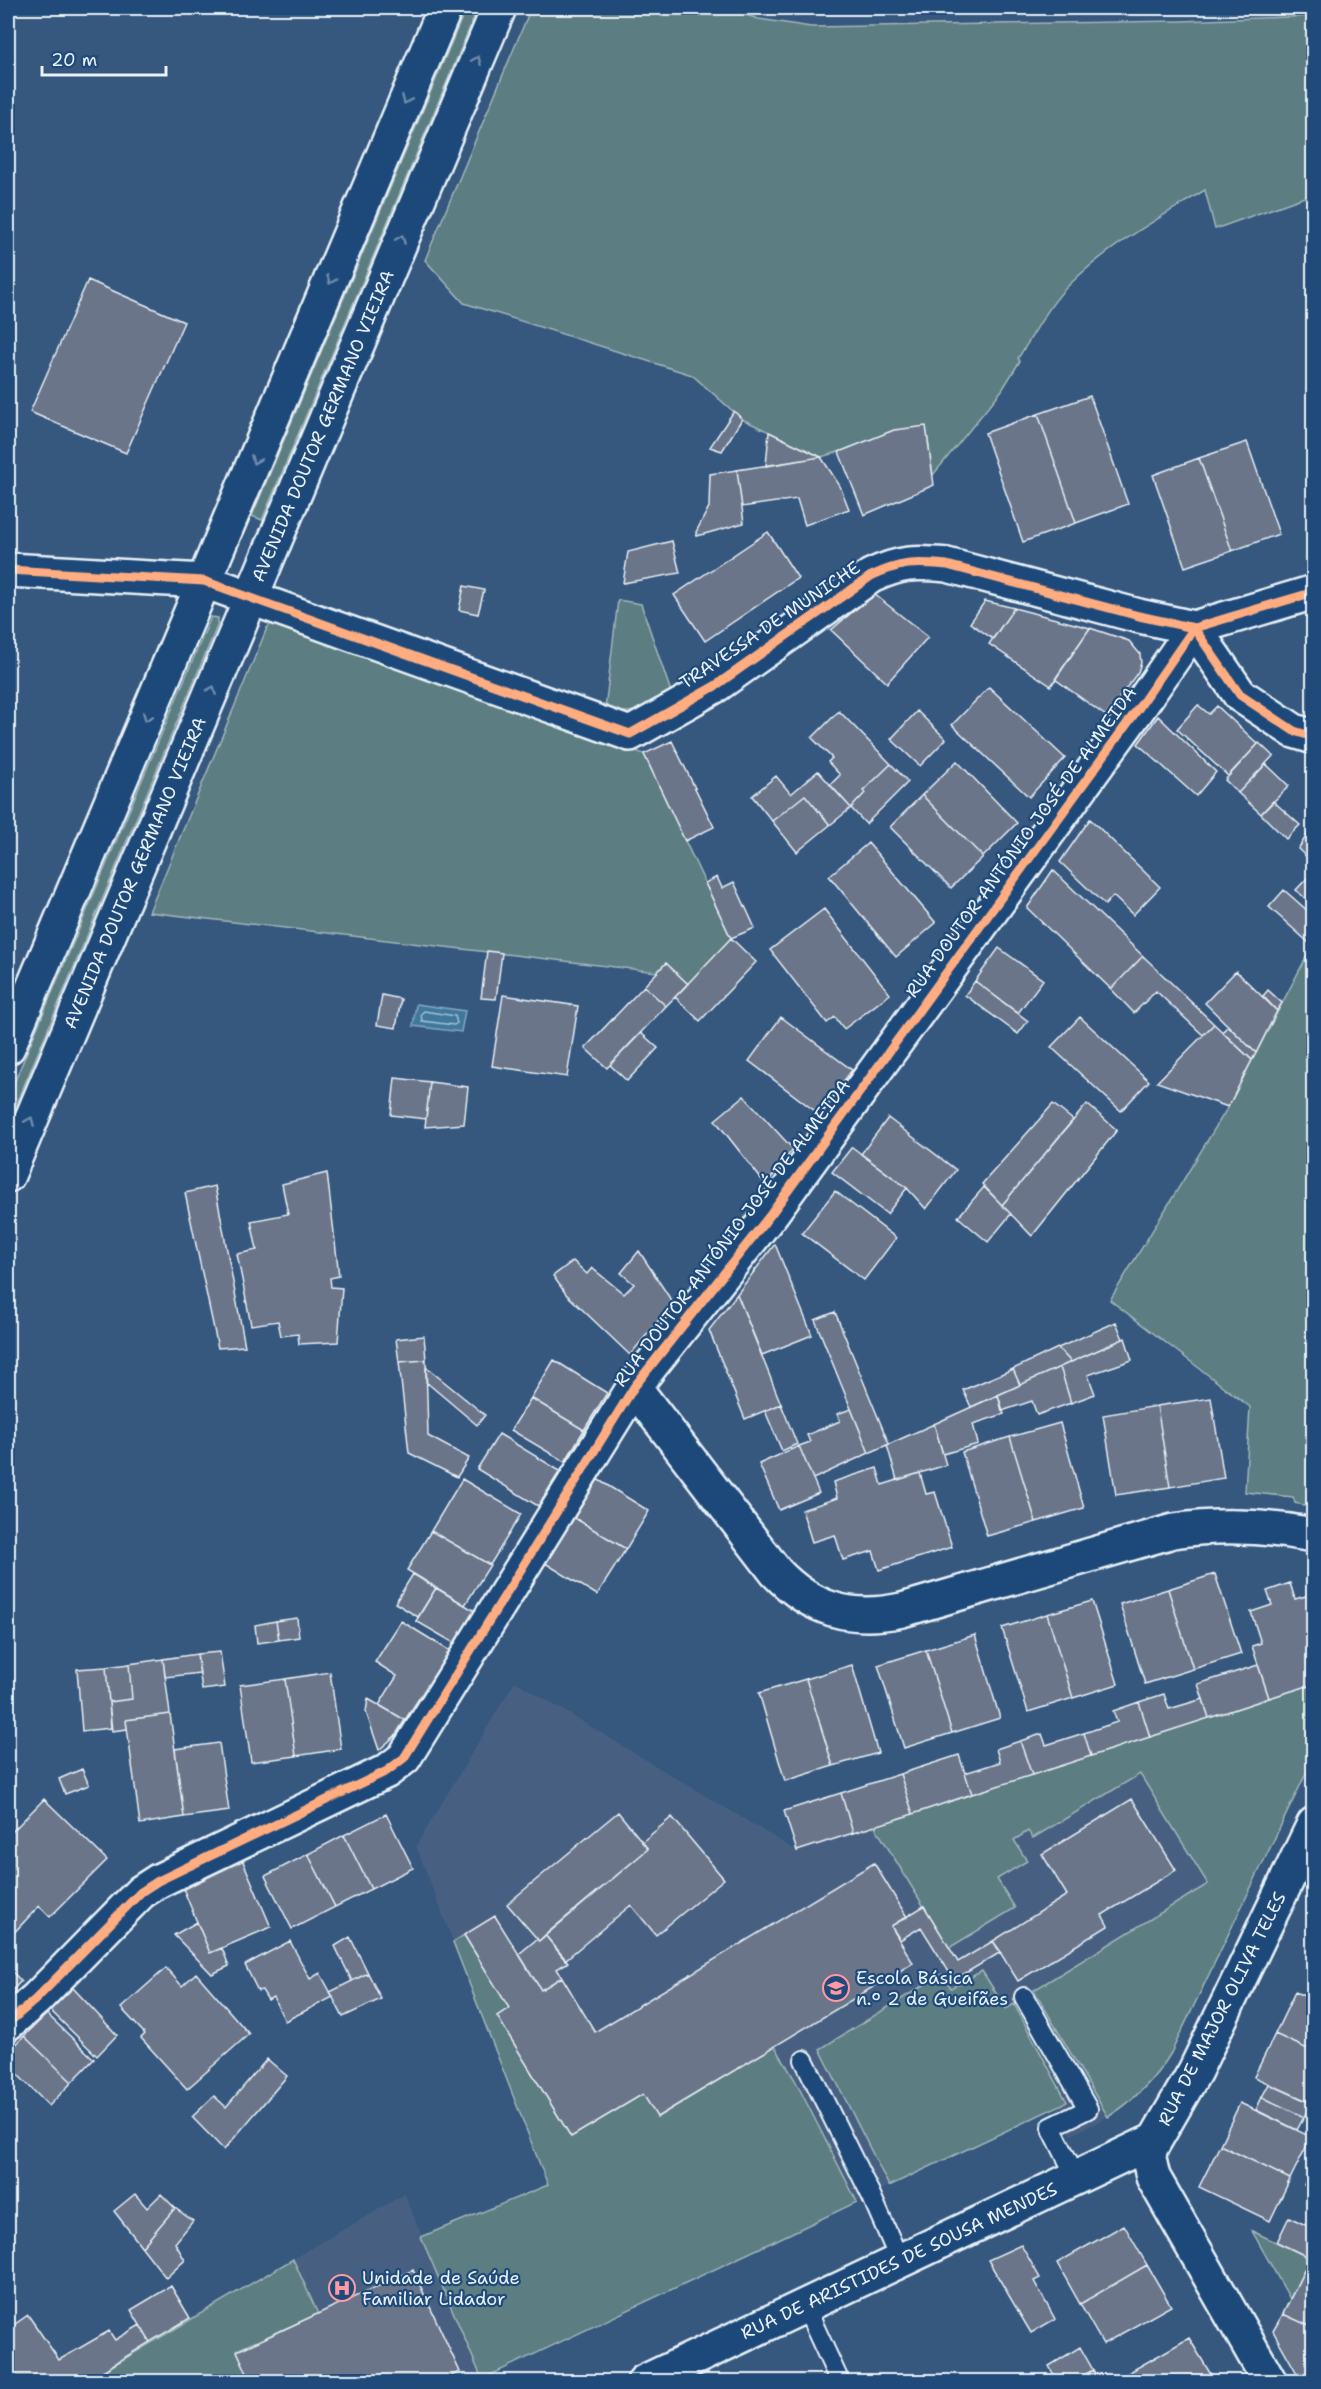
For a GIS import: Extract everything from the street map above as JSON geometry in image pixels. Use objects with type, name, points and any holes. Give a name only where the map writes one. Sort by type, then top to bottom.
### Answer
[{"type":"street","points":[[8,1047],[445,8]]},
{"type":"street","name":"AVENIDA DOUTOR GERMANO VIEIRA","points":[[8,1175],[499,8]]},
{"type":"street","name":"TRAVESSA DE MUNICHE","points":[[8,570],[204,581],[630,734],[715,686],[871,576],[895,565],[921,563],[947,565],[1139,616],[1194,628]]},
{"type":"street","points":[[1314,592],[1194,628],[1240,695],[1294,731],[1314,737]]},
{"type":"street","name":"RUA DOUTOR ANTÓNIO JOSÉ DE ALMEIDA","points":[[8,2023],[36,1999],[141,1892],[158,1881],[387,1772],[404,1758],[634,1386],[771,1214],[1140,706],[1194,628]]},
{"type":"street","points":[[634,1386],[776,1572],[806,1598],[840,1612],[873,1614],[902,1610],[1173,1531],[1240,1526],[1268,1527],[1314,1535]]},
{"type":"street","name":"RUA DE MAJOR OLIVA TELES","points":[[1270,2382],[1153,2177],[1149,2158],[1153,2141],[1167,2122],[1195,2071],[1314,1824]]},
{"type":"street","name":"RUA DE ARISTIDES DE SOUSA MENDES","points":[[644,2382],[1153,2141]]},
{"type":"lane","points":[[1024,1997],[1088,2109],[1051,2127],[1076,2177]]},
{"type":"lane","points":[[804,2060],[871,2195],[900,2261]]},
{"type":"lane","points":[[805,2306],[840,2382]]},
{"type":"shaded area","name":"Escola Básica n.º 2 de Gueifães","points":[[515,1681],[797,1851],[1313,1684],[1313,1759],[1171,2053],[1162,2068],[1137,2095],[1124,2107],[1104,2119],[1071,2135],[1057,2107],[477,2381],[85,2382],[190,2318],[405,2194],[422,2237],[548,2186],[416,1846]]},
{"type":"green space","points":[[466,8],[478,8],[262,520],[252,516]]},
{"type":"green space","points":[[531,8],[723,8],[759,19],[811,27],[1181,21],[1313,16],[1313,194],[1215,229],[1205,190],[1100,258],[1061,293],[1018,358],[1020,361],[1002,390],[933,475],[926,427],[821,457],[742,419],[692,375],[464,303],[425,260]]},
{"type":"green space","points":[[618,600],[641,604],[671,692],[647,707],[625,712],[605,709]]},
{"type":"green space","points":[[211,617],[218,618],[218,624],[8,1124],[8,1097]]},
{"type":"green space","points":[[275,620],[303,626],[644,754],[731,938],[688,984],[666,963],[657,972],[149,912],[267,628]]},
{"type":"green space","points":[[1313,936],[1313,1507],[1295,1503],[1293,1497],[1245,1492],[1250,1407],[1110,1300],[1228,1107],[1312,946],[1308,942]]},
{"type":"green space","points":[[1313,1684],[1313,1759],[1171,2053],[1144,2088],[1108,2117],[1034,1990],[1208,1884],[1140,1774],[1033,1838],[1028,1831],[1014,1840],[1027,1861],[997,1879],[1015,1908],[949,1948],[874,1825]]},
{"type":"green space","points":[[464,1935],[509,2008],[497,2016],[571,2137],[643,2094],[658,2117],[775,2046],[795,2080],[857,2202],[482,2379],[421,2237],[548,2185],[453,1942]]},
{"type":"green space","points":[[982,1971],[1006,2009],[1014,2004],[1067,2102],[889,2186],[820,2049],[942,1974],[951,1988]]},
{"type":"green space","points":[[1252,2231],[1310,2258],[1290,2299]]},
{"type":"green space","points":[[293,2259],[318,2314],[237,2350],[251,2381],[85,2382]]},
{"type":"water","points":[[416,1004],[465,1011],[461,1032],[413,1026]]},
{"type":"building","points":[[88,280],[184,322],[126,453],[30,412]]},
{"type":"building","points":[[1090,396],[1128,504],[1076,523],[1038,414]]},
{"type":"building","points":[[734,411],[742,419],[722,451],[710,447]]},
{"type":"building","points":[[1038,414],[1076,523],[1023,542],[985,433]]},
{"type":"building","points":[[926,426],[934,485],[864,515],[839,452],[894,430]]},
{"type":"building","points":[[769,432],[821,457],[766,466]]},
{"type":"building","points":[[1247,442],[1279,534],[1232,551],[1199,458]]},
{"type":"building","points":[[821,457],[840,486],[849,509],[805,525],[797,499],[742,507],[737,470]]},
{"type":"building","points":[[1199,458],[1232,551],[1185,567],[1153,475]]},
{"type":"building","points":[[737,470],[744,523],[697,536],[696,532],[709,507],[710,474]]},
{"type":"building","points":[[768,532],[798,578],[705,641],[674,595]]},
{"type":"building","points":[[672,541],[680,573],[623,583],[628,552]]},
{"type":"building","points":[[464,586],[484,590],[478,614],[459,610]]},
{"type":"building","points":[[874,594],[928,637],[887,683],[831,630]]},
{"type":"building","points":[[985,601],[1014,608],[993,639],[970,623]]},
{"type":"building","points":[[1014,608],[1090,628],[1051,686],[989,644]]},
{"type":"building","points":[[1090,628],[1129,641],[1140,654],[1141,663],[1138,672],[1106,716],[1055,679]]},
{"type":"building","points":[[989,687],[1065,758],[1029,797],[952,725]]},
{"type":"building","points":[[1198,705],[1209,714],[1217,706],[1258,744],[1228,776],[1177,729]]},
{"type":"building","points":[[839,711],[891,764],[863,791],[865,793],[851,808],[830,785],[840,775],[828,762],[832,758],[812,738]]},
{"type":"building","points":[[917,711],[946,739],[920,766],[891,739]]},
{"type":"building","points":[[1158,716],[1216,772],[1196,796],[1138,744]]},
{"type":"building","points":[[672,741],[714,827],[685,841],[644,754]]},
{"type":"building","points":[[1259,743],[1273,756],[1238,793],[1225,780]]},
{"type":"building","points":[[957,761],[1017,823],[983,857],[922,795]]},
{"type":"building","points":[[891,764],[908,782],[866,824],[851,808],[865,793],[863,791]]},
{"type":"building","points":[[1266,764],[1289,786],[1261,814],[1238,793]]},
{"type":"building","points":[[818,771],[851,808],[830,825],[805,795],[772,821],[752,796],[776,776],[791,794]]},
{"type":"building","points":[[805,795],[830,825],[797,852],[772,821]]},
{"type":"building","points":[[922,795],[983,857],[951,888],[890,827]]},
{"type":"building","points":[[1273,801],[1300,825],[1286,839],[1261,814]]},
{"type":"building","points":[[1090,819],[1160,887],[1133,915],[1113,896],[1105,905],[1060,862]]},
{"type":"building","points":[[1314,826],[1314,864],[1298,849]]},
{"type":"building","points":[[868,843],[936,923],[896,957],[829,876]]},
{"type":"building","points":[[1053,870],[1143,956],[1111,989],[1027,908]]},
{"type":"building","points":[[1314,871],[1314,906],[1296,890]]},
{"type":"building","points":[[717,877],[722,888],[734,882],[755,928],[731,938],[705,883]]},
{"type":"building","points":[[1284,890],[1308,911],[1314,906],[1314,936],[1308,942],[1269,907]]},
{"type":"building","points":[[824,909],[890,994],[844,1029],[835,1017],[827,1023],[770,950]]},
{"type":"building","points":[[731,938],[756,962],[700,1021],[675,997]]},
{"type":"building","points":[[999,948],[1043,980],[1018,1013],[975,981]]},
{"type":"building","points":[[487,951],[502,953],[496,999],[481,998]]},
{"type":"building","points":[[1143,956],[1214,1024],[1203,1035],[1156,991],[1134,1013],[1111,989]]},
{"type":"building","points":[[666,963],[688,984],[666,1006],[644,986]]},
{"type":"building","points":[[1236,971],[1277,1011],[1256,1053],[1205,1003]]},
{"type":"building","points":[[975,981],[1028,1021],[1018,1034],[965,995]]},
{"type":"building","points":[[644,986],[666,1006],[607,1068],[585,1048]]},
{"type":"building","points":[[1268,990],[1282,1003],[1277,1011],[1263,996]]},
{"type":"building","points":[[382,995],[401,999],[396,1028],[377,1025]]},
{"type":"building","points":[[503,995],[578,1006],[567,1077],[492,1066]]},
{"type":"building","points":[[781,1017],[852,1070],[819,1114],[749,1061]]},
{"type":"building","points":[[1080,1017],[1149,1081],[1121,1111],[1051,1047]]},
{"type":"building","points":[[1214,1024],[1252,1060],[1228,1107],[1157,1082]]},
{"type":"building","points":[[1228,1026],[1256,1053],[1252,1060],[1222,1032]]},
{"type":"building","points":[[641,1033],[658,1048],[627,1081],[610,1065]]},
{"type":"building","points":[[395,1078],[430,1082],[426,1119],[391,1115]]},
{"type":"building","points":[[430,1082],[468,1087],[464,1124],[425,1127]]},
{"type":"building","points":[[744,1096],[793,1149],[766,1185],[715,1120]]},
{"type":"building","points":[[1053,1104],[1073,1120],[1002,1205],[982,1184]]},
{"type":"building","points":[[1087,1104],[1117,1130],[1032,1236],[1002,1205]]},
{"type":"building","points":[[888,1118],[956,1170],[926,1209],[907,1188],[861,1154]]},
{"type":"building","points":[[852,1147],[907,1188],[887,1214],[832,1172]]},
{"type":"building","points":[[327,1173],[339,1276],[330,1278],[331,1287],[342,1288],[338,1342],[299,1344],[298,1334],[281,1336],[278,1321],[251,1325],[237,1254],[257,1250],[251,1221],[288,1214],[282,1184]]},
{"type":"building","points":[[215,1186],[245,1346],[218,1348],[185,1193]]},
{"type":"building","points":[[984,1187],[1011,1214],[988,1242],[958,1217]]},
{"type":"building","points":[[835,1191],[896,1238],[864,1280],[802,1233]]},
{"type":"building","points":[[775,1244],[812,1335],[762,1355],[737,1294]]},
{"type":"building","points":[[639,1251],[673,1303],[630,1355],[566,1294],[553,1276],[573,1261],[587,1274],[592,1268],[624,1294],[634,1284],[621,1273]]},
{"type":"building","points":[[737,1294],[781,1404],[745,1419],[709,1330]]},
{"type":"building","points":[[835,1312],[889,1444],[869,1453],[815,1320]]},
{"type":"building","points":[[1116,1322],[1123,1339],[1071,1362],[1058,1348]]},
{"type":"building","points":[[424,1336],[426,1360],[399,1362],[396,1339]]},
{"type":"building","points":[[1125,1338],[1132,1360],[1088,1375],[1095,1394],[1071,1403],[1060,1367]]},
{"type":"building","points":[[1058,1348],[1071,1362],[1020,1385],[1013,1369]]},
{"type":"building","points":[[426,1360],[428,1436],[469,1458],[457,1477],[409,1453],[399,1362]]},
{"type":"building","points":[[554,1360],[607,1393],[584,1430],[531,1398]]},
{"type":"building","points":[[426,1367],[485,1415],[477,1425],[426,1382]]},
{"type":"building","points":[[1060,1367],[1071,1403],[1037,1415],[1032,1401],[1002,1411],[998,1395]]},
{"type":"building","points":[[1013,1369],[1020,1385],[971,1407],[963,1390]]},
{"type":"building","points":[[998,1395],[1004,1414],[973,1424],[978,1444],[943,1454],[934,1424]]},
{"type":"building","points":[[531,1398],[584,1430],[565,1462],[511,1430]]},
{"type":"building","points":[[1211,1398],[1224,1478],[1170,1487],[1157,1406]]},
{"type":"building","points":[[781,1404],[797,1444],[782,1451],[765,1411]]},
{"type":"building","points":[[1157,1406],[1170,1487],[1116,1495],[1103,1415]]},
{"type":"building","points":[[851,1409],[869,1453],[813,1479],[799,1446],[810,1442],[807,1435],[840,1421],[837,1414]]},
{"type":"building","points":[[1060,1423],[1084,1508],[1036,1522],[1010,1437]]},
{"type":"building","points":[[934,1424],[946,1465],[897,1480],[887,1445]]},
{"type":"building","points":[[499,1434],[560,1471],[538,1506],[477,1469]]},
{"type":"building","points":[[1010,1437],[1036,1522],[987,1536],[962,1452]]},
{"type":"building","points":[[799,1446],[819,1493],[779,1510],[759,1464]]},
{"type":"building","points":[[877,1468],[882,1485],[920,1473],[926,1494],[935,1492],[952,1547],[879,1570],[873,1551],[843,1560],[835,1535],[812,1542],[802,1510],[837,1498],[833,1482]]},
{"type":"building","points":[[462,1479],[521,1514],[490,1565],[431,1531]]},
{"type":"building","points":[[597,1479],[649,1511],[626,1549],[573,1517]]},
{"type":"building","points":[[573,1517],[626,1549],[597,1595],[545,1563]]},
{"type":"building","points":[[431,1531],[490,1565],[465,1605],[407,1570]]},
{"type":"building","points":[[413,1574],[436,1588],[418,1617],[395,1603]]},
{"type":"building","points":[[1215,1574],[1241,1654],[1193,1669],[1168,1589]]},
{"type":"building","points":[[1290,1583],[1295,1599],[1313,1594],[1314,1597],[1314,1684],[1269,1698],[1252,1646],[1261,1643],[1251,1612],[1272,1605],[1267,1591]]},
{"type":"building","points":[[436,1588],[475,1611],[454,1643],[416,1621]]},
{"type":"building","points":[[1168,1589],[1193,1669],[1145,1684],[1120,1604]]},
{"type":"building","points":[[1092,1601],[1118,1684],[1073,1698],[1047,1614]]},
{"type":"building","points":[[1047,1614],[1073,1698],[1028,1712],[1002,1628]]},
{"type":"building","points":[[297,1618],[299,1637],[279,1640],[276,1621]]},
{"type":"building","points":[[276,1621],[279,1640],[257,1643],[255,1625]]},
{"type":"building","points":[[401,1621],[450,1651],[405,1720],[379,1705],[397,1676],[375,1662]]},
{"type":"building","points":[[975,1635],[1000,1718],[952,1733],[926,1650]]},
{"type":"building","points":[[926,1650],[952,1733],[904,1748],[878,1665]]},
{"type":"building","points":[[220,1652],[225,1687],[202,1690],[197,1654]]},
{"type":"building","points":[[197,1654],[200,1673],[165,1677],[163,1659]]},
{"type":"building","points":[[163,1659],[170,1714],[126,1720],[127,1729],[112,1731],[109,1702],[132,1699],[129,1664]]},
{"type":"building","points":[[129,1664],[132,1699],[109,1702],[106,1667]]},
{"type":"building","points":[[852,1665],[878,1753],[833,1766],[806,1679]]},
{"type":"building","points":[[1258,1665],[1269,1698],[1209,1718],[1198,1684]]},
{"type":"building","points":[[106,1667],[111,1728],[82,1731],[77,1669]]},
{"type":"building","points":[[330,1672],[341,1749],[296,1756],[285,1679]]},
{"type":"building","points":[[285,1679],[296,1756],[251,1762],[240,1685]]},
{"type":"building","points":[[806,1679],[833,1766],[785,1781],[759,1693]]},
{"type":"building","points":[[1164,1694],[1169,1709],[1203,1699],[1209,1718],[1150,1737],[1139,1702]]},
{"type":"building","points":[[368,1699],[405,1720],[395,1736],[379,1750],[366,1712]]},
{"type":"building","points":[[1139,1702],[1150,1737],[1091,1756],[1084,1733],[1117,1722],[1113,1711]]},
{"type":"building","points":[[170,1714],[184,1817],[140,1824],[126,1720]]},
{"type":"building","points":[[1084,1733],[1091,1756],[1032,1775],[1020,1741],[1042,1734],[1046,1745]]},
{"type":"building","points":[[1020,1741],[1032,1775],[972,1794],[965,1773],[1000,1762],[996,1749]]},
{"type":"building","points":[[219,1743],[229,1811],[184,1817],[175,1749]]},
{"type":"building","points":[[959,1755],[972,1794],[913,1814],[900,1774]]},
{"type":"building","points":[[82,1769],[89,1785],[65,1794],[59,1779]]},
{"type":"building","points":[[900,1774],[913,1814],[853,1833],[841,1793]]},
{"type":"building","points":[[841,1793],[853,1833],[797,1851],[784,1811]]},
{"type":"building","points":[[44,1799],[107,1860],[50,1917],[39,1906],[8,1939],[8,1836]]},
{"type":"building","points":[[1132,1799],[1176,1870],[1102,1915],[1108,1926],[1018,1981],[993,1941],[1067,1895],[1042,1854]]},
{"type":"building","points":[[618,1812],[648,1849],[539,1941],[507,1904]]},
{"type":"building","points":[[386,1814],[413,1868],[371,1889],[344,1835]]},
{"type":"building","points":[[672,1817],[724,1879],[656,1935],[631,1905],[565,1960],[545,1935],[648,1849],[642,1842]]},
{"type":"building","points":[[344,1835],[371,1889],[335,1907],[308,1854]]},
{"type":"building","points":[[308,1854],[335,1907],[292,1929],[265,1876]]},
{"type":"building","points":[[242,1859],[271,1927],[210,1953],[182,1886]]},
{"type":"building","points":[[874,1863],[907,1917],[891,1926],[913,1963],[657,2117],[643,2094],[571,2137],[497,2016],[509,2008],[464,1935],[495,1916],[541,1990],[562,1977],[595,2032]]},
{"type":"building","points":[[924,1906],[958,1962],[993,1941],[1001,1952],[954,1980],[921,1927],[900,1940],[891,1926]]},
{"type":"building","points":[[197,1922],[210,1953],[222,1948],[229,1966],[212,1974],[174,1935]]},
{"type":"building","points":[[545,1935],[568,1962],[557,1969],[562,1977],[541,1990],[519,1954]]},
{"type":"building","points":[[350,1937],[368,1973],[352,1981],[335,1946]]},
{"type":"building","points":[[290,1941],[310,1979],[320,1973],[333,1997],[285,2021],[273,1997],[268,2000],[262,1990],[258,1991],[245,1965]]},
{"type":"building","points":[[8,1967],[21,1981],[8,1995]]},
{"type":"building","points":[[166,1968],[182,1986],[196,1973],[249,2034],[187,2089],[141,2038],[145,2034],[121,2008]]},
{"type":"building","points":[[368,1973],[381,1999],[343,2017],[330,1992]]},
{"type":"building","points":[[73,1988],[117,2035],[97,2056],[50,2010]]},
{"type":"building","points":[[1295,1992],[1314,2000],[1314,2052],[1275,2034]]},
{"type":"building","points":[[47,2014],[94,2059],[72,2082],[24,2036]]},
{"type":"building","points":[[1275,2034],[1314,2052],[1314,2104],[1254,2077]]},
{"type":"building","points":[[24,2036],[72,2082],[49,2106],[8,2065],[8,2053]]},
{"type":"building","points":[[267,2059],[287,2076],[224,2150],[192,2117],[214,2096],[226,2107]]},
{"type":"building","points":[[1269,2084],[1311,2103],[1304,2117],[1262,2097]]},
{"type":"building","points":[[1262,2097],[1304,2117],[1297,2130],[1256,2110]]},
{"type":"building","points":[[1240,2103],[1311,2137],[1290,2179],[1220,2145]]},
{"type":"building","points":[[1220,2145],[1290,2179],[1270,2221],[1199,2187]]},
{"type":"building","points":[[1314,2165],[1314,2190],[1304,2185]]},
{"type":"building","points":[[135,2194],[147,2208],[161,2194],[175,2208],[142,2247],[114,2211]]},
{"type":"building","points":[[175,2208],[193,2221],[175,2243],[185,2260],[166,2278],[142,2247]]},
{"type":"building","points":[[1289,2217],[1314,2229],[1314,2251],[1310,2258],[1277,2242]]},
{"type":"building","points":[[1124,2225],[1147,2265],[1080,2304],[1057,2263]]},
{"type":"building","points":[[1021,2245],[1040,2278],[1034,2281],[1055,2319],[1031,2333],[988,2260]]},
{"type":"building","points":[[1310,2258],[1314,2260],[1314,2328],[1283,2314]]},
{"type":"building","points":[[1147,2265],[1171,2306],[1103,2344],[1080,2304]]},
{"type":"building","points":[[413,2270],[460,2372],[438,2382],[251,2382],[237,2351]]},
{"type":"building","points":[[171,2286],[190,2318],[150,2342],[131,2310]]},
{"type":"building","points":[[1283,2314],[1314,2328],[1314,2370],[1309,2378],[1313,2382],[1302,2382],[1273,2331]]},
{"type":"building","points":[[28,2315],[59,2360],[109,2331],[115,2340],[140,2325],[150,2342],[85,2382],[8,2382],[8,2329]]},
{"type":"building","points":[[1189,2338],[1213,2378],[1207,2382],[1124,2382],[1121,2377]]},
{"type":"building","points":[[1080,2347],[1093,2370],[1072,2382],[1058,2382],[1049,2366]]},
{"type":"building","points":[[1093,2370],[1100,2382],[1072,2382]]},
{"type":"cycle path","points":[[8,570],[204,581],[630,734],[715,686],[871,576],[908,564],[947,565],[1139,616],[1194,628],[1240,695],[1294,731],[1314,737]]},
{"type":"cycle path","points":[[8,2023],[36,1999],[141,1892],[158,1881],[387,1771],[404,1758],[634,1387],[771,1214],[1140,706],[1194,628],[1314,592]]},
{"type":"place","name":"Escola Básica n.º 2 de Gueifães","points":[[836,1988]]},
{"type":"place","name":"Unidade de Saúde Familiar Lidador","points":[[342,2288]]}]
